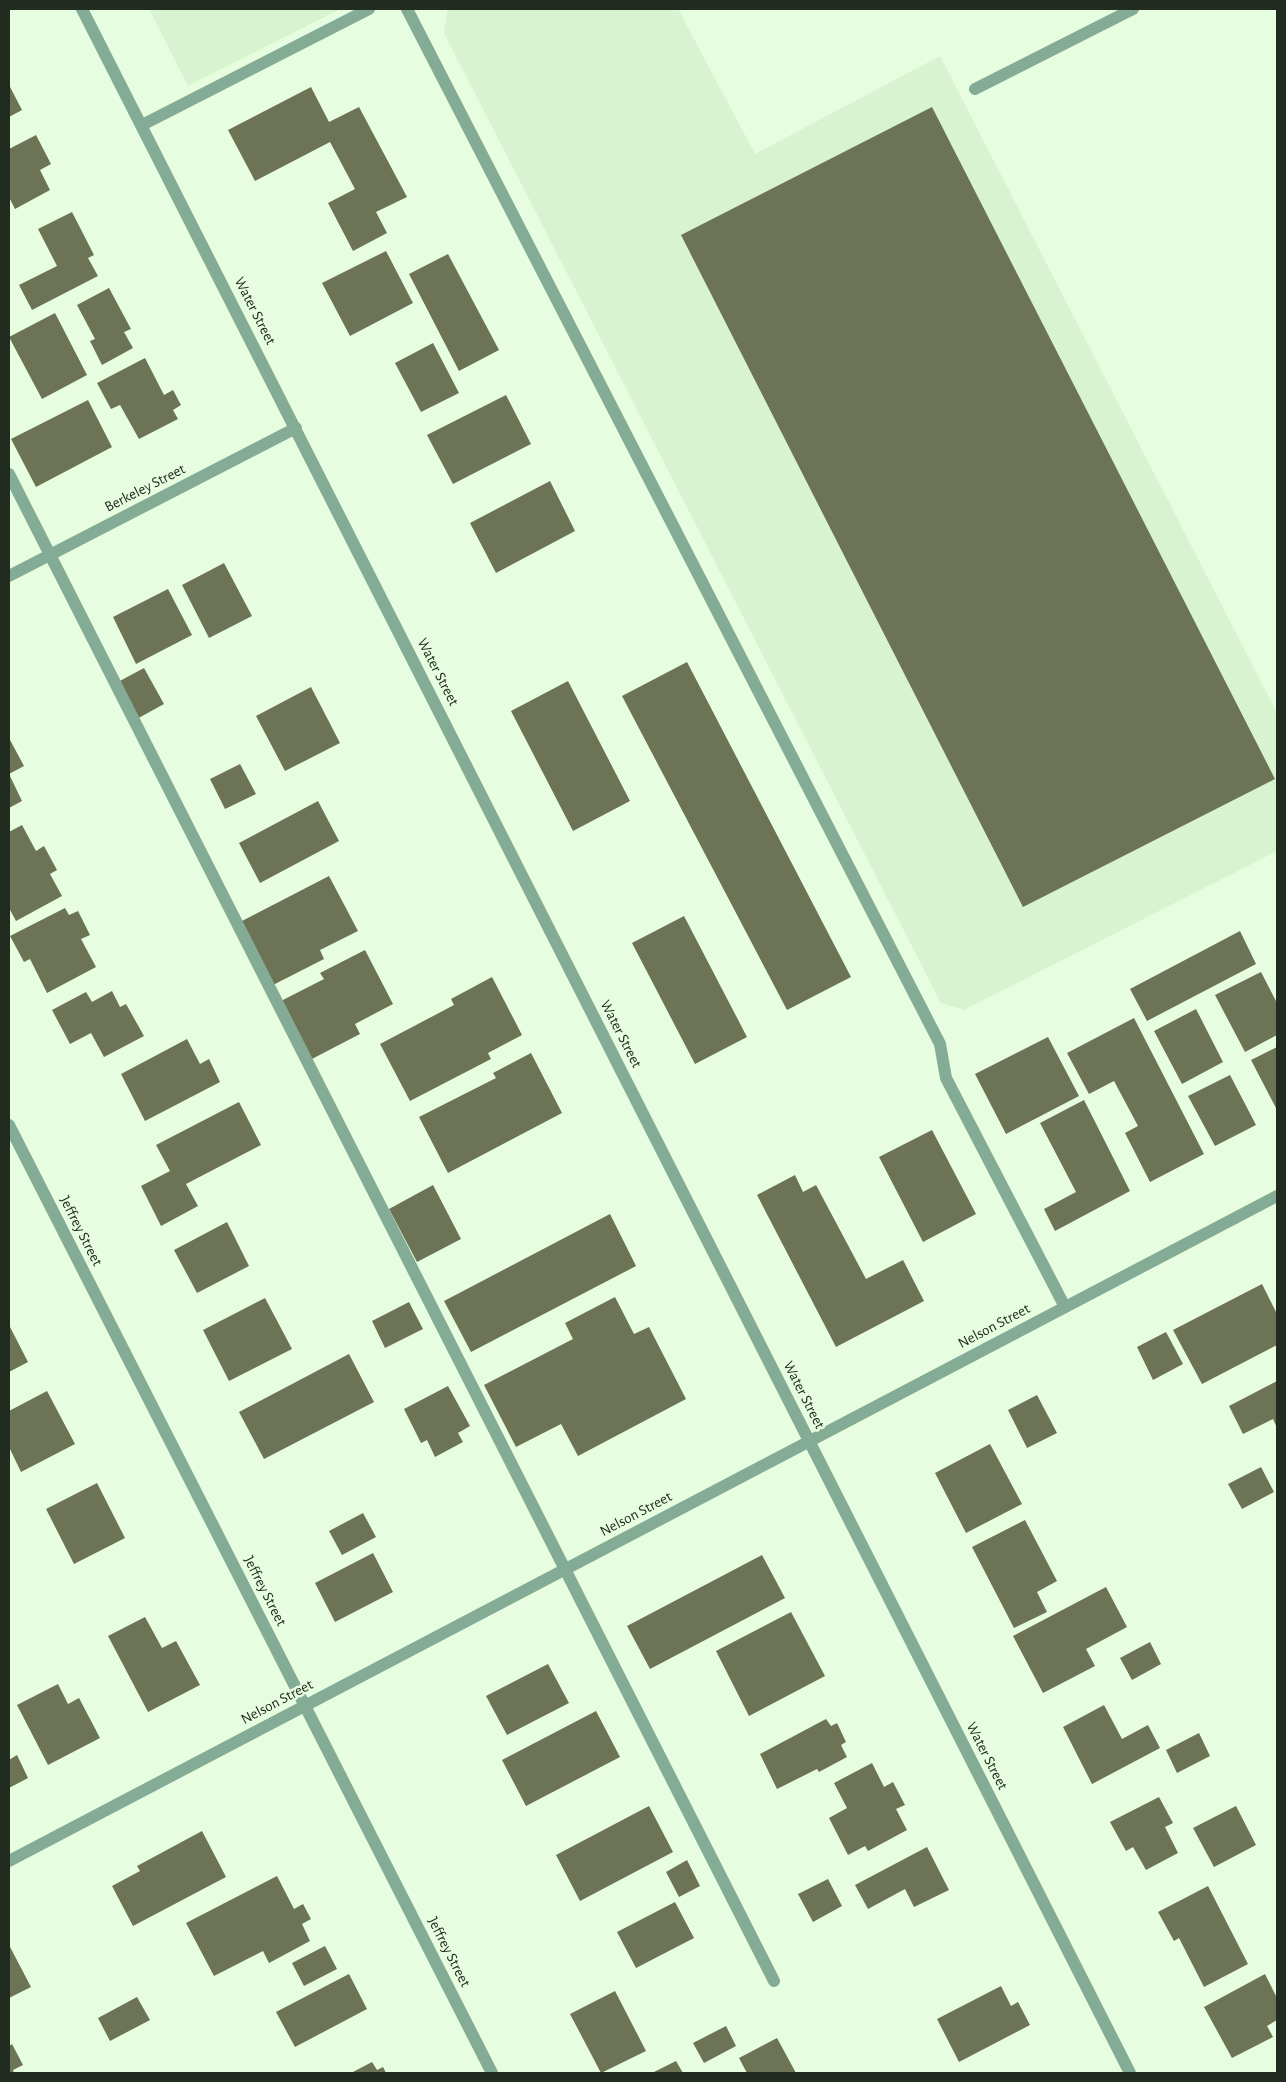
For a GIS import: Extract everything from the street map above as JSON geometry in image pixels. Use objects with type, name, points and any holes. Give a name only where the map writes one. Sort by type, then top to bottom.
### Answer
[{"type":"street","name":"Water Street","points":[[82,9],[1130,2073]]},
{"type":"street","points":[[142,125],[369,9]]},
{"type":"street","points":[[407,9],[940,1044],[946,1078],[1065,1307]]},
{"type":"street","points":[[975,89],[1133,9]]},
{"type":"street","name":"Berkeley Street","points":[[9,576],[296,428]]},
{"type":"street","points":[[9,474],[774,1981]]},
{"type":"street","name":"Jeffrey Street","points":[[9,1125],[492,2073]]},
{"type":"street","name":"Nelson Street","points":[[9,1861],[1277,1196]]},
{"type":"shaded area","points":[[149,9],[340,9],[188,86]]},
{"type":"shaded area","points":[[448,9],[678,9],[755,154],[940,56],[1277,713],[1277,851],[964,1010],[941,1003],[444,33]]},
{"type":"building","points":[[9,85],[22,110],[9,117]]},
{"type":"building","points":[[311,87],[329,122],[359,107],[407,197],[376,212],[387,233],[353,251],[328,203],[355,189],[330,142],[255,181],[228,130]]},
{"type":"building","points":[[932,107],[1275,779],[1023,907],[681,235]]},
{"type":"building","points":[[36,135],[51,164],[40,170],[50,190],[15,209],[9,197],[9,149]]},
{"type":"building","points":[[72,212],[94,255],[88,258],[98,276],[32,310],[19,285],[57,266],[38,229]]},
{"type":"building","points":[[386,251],[413,303],[350,336],[322,283]]},
{"type":"building","points":[[448,254],[499,350],[459,371],[409,274]]},
{"type":"building","points":[[109,288],[131,329],[124,332],[133,348],[102,365],[90,341],[95,339],[77,305]]},
{"type":"building","points":[[55,313],[87,375],[42,399],[9,337]]},
{"type":"building","points":[[433,343],[459,393],[421,412],[395,363]]},
{"type":"building","points":[[145,358],[164,395],[173,390],[181,405],[173,410],[178,419],[139,439],[120,405],[111,409],[97,383]]},
{"type":"building","points":[[506,395],[531,444],[453,484],[427,435]]},
{"type":"building","points":[[88,400],[112,447],[36,487],[11,439]]},
{"type":"building","points":[[550,481],[575,531],[496,573],[470,523]]},
{"type":"building","points":[[224,563],[252,616],[209,638],[182,585]]},
{"type":"building","points":[[168,589],[192,635],[136,664],[113,617]]},
{"type":"building","points":[[687,662],[851,977],[787,1010],[622,696]]},
{"type":"building","points":[[144,668],[164,704],[135,720],[116,683]]},
{"type":"building","points":[[568,681],[630,801],[573,831],[511,711]]},
{"type":"building","points":[[311,687],[340,743],[285,771],[256,716]]},
{"type":"building","points":[[9,738],[24,766],[9,774]]},
{"type":"building","points":[[240,764],[256,794],[225,809],[210,779]]},
{"type":"building","points":[[9,774],[22,801],[9,808]]},
{"type":"building","points":[[318,801],[339,841],[260,883],[239,843]]},
{"type":"building","points":[[22,825],[36,851],[44,846],[57,870],[50,874],[62,896],[16,921],[9,908],[9,832]]},
{"type":"building","points":[[329,876],[358,931],[320,950],[324,959],[273,985],[240,922]]},
{"type":"building","points":[[65,908],[69,915],[78,911],[90,935],[81,939],[96,967],[47,993],[30,959],[24,962],[10,936]]},
{"type":"building","points":[[684,916],[747,1037],[695,1064],[632,943]]},
{"type":"building","points":[[1240,931],[1256,964],[1147,1021],[1130,989]]},
{"type":"building","points":[[365,950],[393,1004],[355,1024],[360,1034],[310,1060],[279,1002],[324,979],[320,973]]},
{"type":"building","points":[[1261,972],[1277,1003],[1277,1035],[1245,1052],[1215,995]]},
{"type":"building","points":[[492,977],[522,1035],[488,1053],[491,1059],[410,1101],[380,1044],[454,1005],[451,999]]},
{"type":"building","points":[[112,991],[120,1007],[126,1004],[144,1036],[104,1057],[91,1033],[70,1044],[52,1010],[86,992],[92,1002]]},
{"type":"building","points":[[1196,1009],[1223,1062],[1182,1084],[1154,1031]]},
{"type":"building","points":[[1134,1018],[1204,1154],[1150,1182],[1125,1133],[1138,1126],[1114,1081],[1089,1094],[1067,1053]]},
{"type":"building","points":[[1048,1037],[1079,1096],[1006,1134],[975,1074]]},
{"type":"building","points":[[187,1039],[200,1064],[209,1059],[220,1082],[145,1121],[121,1074]]},
{"type":"building","points":[[1277,1047],[1277,1110],[1251,1060]]},
{"type":"building","points":[[531,1053],[562,1113],[448,1173],[419,1117],[496,1078],[493,1073]]},
{"type":"building","points":[[1230,1075],[1256,1125],[1215,1146],[1188,1096]]},
{"type":"building","points":[[1084,1100],[1130,1191],[1055,1231],[1044,1209],[1076,1192],[1040,1123]]},
{"type":"building","points":[[239,1102],[261,1145],[186,1184],[198,1206],[161,1226],[141,1186],[170,1171],[156,1145]]},
{"type":"building","points":[[932,1130],[976,1214],[923,1242],[879,1157]]},
{"type":"building","points":[[795,1175],[803,1192],[816,1185],[866,1279],[903,1260],[924,1301],[836,1347],[757,1195]]},
{"type":"building","points":[[433,1185],[461,1239],[417,1262],[389,1209]]},
{"type":"building","points":[[610,1214],[636,1266],[471,1352],[444,1301]]},
{"type":"building","points":[[227,1222],[249,1266],[197,1293],[174,1250]]},
{"type":"building","points":[[1262,1284],[1277,1314],[1277,1345],[1202,1384],[1173,1330]]},
{"type":"building","points":[[615,1297],[634,1334],[649,1327],[686,1399],[578,1456],[561,1424],[516,1447],[484,1385],[573,1339],[565,1323]]},
{"type":"building","points":[[265,1298],[292,1349],[229,1381],[203,1330]]},
{"type":"building","points":[[409,1302],[423,1329],[385,1348],[372,1321]]},
{"type":"building","points":[[9,1325],[28,1362],[9,1372]]},
{"type":"building","points":[[1166,1332],[1183,1364],[1153,1380],[1137,1347]]},
{"type":"building","points":[[349,1354],[374,1402],[264,1459],[239,1412]]},
{"type":"building","points":[[1277,1381],[1277,1428],[1273,1419],[1243,1434],[1229,1406]]},
{"type":"building","points":[[448,1386],[470,1426],[458,1433],[463,1442],[435,1457],[427,1440],[421,1443],[404,1409]]},
{"type":"building","points":[[47,1391],[75,1444],[21,1472],[9,1447],[9,1411]]},
{"type":"building","points":[[1037,1395],[1057,1433],[1027,1448],[1008,1410]]},
{"type":"building","points":[[990,1444],[1022,1504],[966,1533],[935,1473]]},
{"type":"building","points":[[1261,1467],[1274,1492],[1242,1509],[1228,1484]]},
{"type":"building","points":[[97,1483],[125,1538],[74,1564],[46,1509]]},
{"type":"building","points":[[363,1513],[376,1537],[342,1555],[329,1531]]},
{"type":"building","points":[[1025,1520],[1057,1581],[1037,1592],[1047,1612],[1014,1628],[972,1547]]},
{"type":"building","points":[[373,1553],[393,1592],[335,1622],[315,1583]]},
{"type":"building","points":[[762,1555],[785,1598],[650,1669],[627,1626]]},
{"type":"building","points":[[1106,1587],[1127,1627],[1086,1649],[1095,1666],[1043,1693],[1013,1636]]},
{"type":"building","points":[[791,1612],[825,1676],[749,1716],[716,1651]]},
{"type":"building","points":[[145,1617],[162,1648],[176,1641],[200,1685],[148,1712],[108,1636]]},
{"type":"building","points":[[1150,1642],[1161,1664],[1132,1680],[1120,1658]]},
{"type":"building","points":[[548,1664],[569,1703],[507,1735],[486,1696]]},
{"type":"building","points":[[58,1684],[68,1704],[79,1698],[100,1738],[48,1765],[17,1705]]},
{"type":"building","points":[[1104,1705],[1122,1739],[1148,1725],[1160,1748],[1092,1784],[1063,1727]]},
{"type":"building","points":[[596,1711],[620,1757],[526,1806],[502,1760]]},
{"type":"building","points":[[826,1719],[831,1726],[837,1723],[846,1742],[841,1745],[847,1757],[819,1772],[817,1769],[777,1789],[760,1754]]},
{"type":"building","points":[[1199,1733],[1210,1756],[1177,1773],[1166,1750]]},
{"type":"building","points":[[17,1755],[28,1778],[9,1788],[9,1760]]},
{"type":"building","points":[[872,1763],[884,1787],[893,1782],[905,1805],[896,1809],[907,1830],[868,1851],[865,1846],[848,1855],[829,1818],[847,1808],[834,1783]]},
{"type":"building","points":[[1159,1797],[1173,1823],[1165,1827],[1178,1853],[1146,1870],[1133,1847],[1126,1851],[1110,1822]]},
{"type":"building","points":[[649,1806],[673,1852],[580,1901],[556,1855]]},
{"type":"building","points":[[1236,1806],[1256,1845],[1214,1867],[1193,1828]]},
{"type":"building","points":[[202,1831],[226,1877],[133,1926],[112,1886],[140,1871],[137,1866]]},
{"type":"building","points":[[927,1847],[949,1890],[914,1907],[905,1889],[868,1909],[855,1885]]},
{"type":"building","points":[[687,1860],[700,1886],[679,1897],[666,1872]]},
{"type":"building","points":[[277,1876],[294,1909],[303,1904],[311,1919],[302,1924],[310,1941],[269,1963],[263,1951],[214,1976],[186,1923]]},
{"type":"building","points":[[828,1879],[842,1906],[813,1922],[798,1894]]},
{"type":"building","points":[[1208,1886],[1248,1964],[1204,1987],[1179,1938],[1174,1941],[1158,1912]]},
{"type":"building","points":[[675,1902],[694,1938],[636,1968],[617,1932]]},
{"type":"building","points":[[9,1945],[31,1987],[9,1998]]},
{"type":"building","points":[[325,1946],[337,1969],[304,1986],[292,1963]]},
{"type":"building","points":[[349,1974],[367,2009],[295,2047],[276,2012]]},
{"type":"building","points":[[1265,1974],[1277,1998],[1277,2020],[1267,2026],[1273,2037],[1232,2058],[1204,2007]]},
{"type":"building","points":[[1001,1986],[1011,2006],[1018,2002],[1030,2025],[959,2062],[937,2019]]},
{"type":"building","points":[[615,1991],[646,2051],[601,2073],[570,2014]]},
{"type":"building","points":[[137,1997],[150,2020],[110,2041],[98,2018]]},
{"type":"building","points":[[726,2026],[736,2046],[704,2063],[693,2043]]},
{"type":"building","points":[[777,2038],[796,2073],[747,2073],[739,2058]]},
{"type":"building","points":[[12,2044],[23,2065],[13,2070],[14,2073],[9,2073],[9,2046]]},
{"type":"building","points":[[676,2061],[683,2073],[652,2073]]},
{"type":"building","points":[[372,2062],[377,2070],[383,2067],[386,2073],[351,2073]]}]
